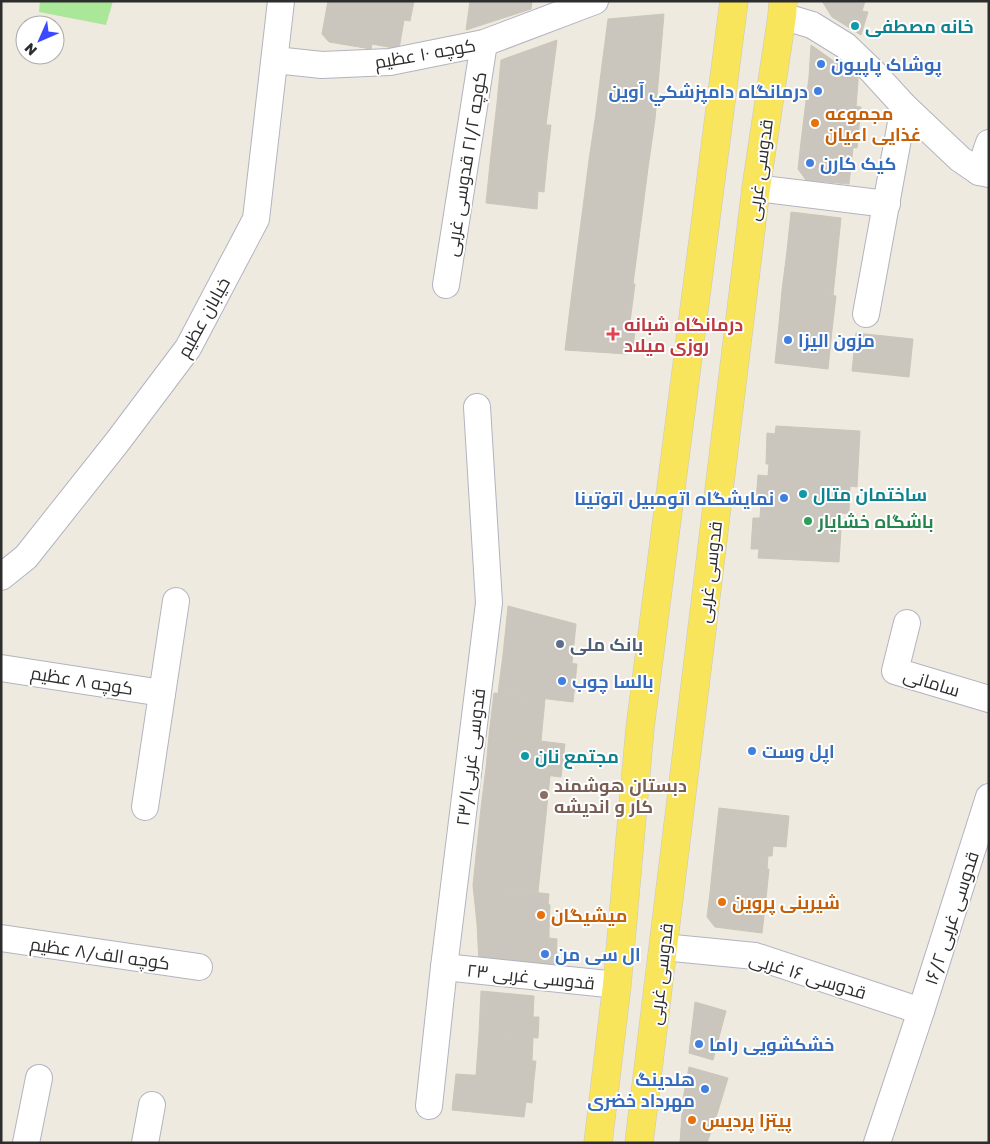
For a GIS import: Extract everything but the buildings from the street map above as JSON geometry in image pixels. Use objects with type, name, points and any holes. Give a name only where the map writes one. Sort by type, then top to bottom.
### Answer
[{"type":"main road","points":[[598,1143],[617,985],[640,728],[734,1]]},
{"type":"main road","name":"قدوسی غربی","points":[[639,1143],[756,188],[782,9]]},
{"type":"street","name":"خیابان عظیم","points":[[1,577],[26,557],[118,441],[188,348],[256,219],[281,1]]},
{"type":"street","name":"کوچه ۱۰ عظیم","points":[[275,60],[322,65],[390,62],[484,43],[594,1]]},
{"type":"street","points":[[782,9],[846,46],[904,106],[960,159],[984,173],[989,143]]},
{"type":"street","name":"کوچه ۲۱/۲ قدوسی غربی","points":[[446,286],[484,43]]},
{"type":"street","points":[[866,314],[904,106]]},
{"type":"street","points":[[756,188],[887,204]]},
{"type":"street","name":"قدوسی غربی۲۳/۱","points":[[429,1106],[444,967],[489,603],[477,407]]},
{"type":"street","points":[[145,807],[176,600]]},
{"type":"street","name":"سامانی","points":[[908,623],[895,671],[989,699]]},
{"type":"street","name":"کوچه ۸ عظیم","points":[[1,668],[162,692]]},
{"type":"street","name":"۱۶/۲ قدوسی غربی","points":[[877,1143],[989,797]]},
{"type":"street","name":"کوچه الف/۸ عظیم","points":[[1,938],[198,967]]},
{"type":"street","name":"قدوسی ۱۶ غربی","points":[[663,947],[755,956],[921,1011]]},
{"type":"street","name":"۲۳ قدوسی غربی","points":[[444,967],[617,985]]},
{"type":"street","points":[[26,1143],[39,1078]]},
{"type":"street","points":[[145,1143],[152,1105]]},
{"type":"green space","points":[[40,1],[113,1],[106,25],[65,17],[65,15],[39,12]]},
{"type":"place","name":"خانه مصطفی","points":[[855,26]]},
{"type":"place","name":"پوشاک پاپیون","points":[[821,64]]},
{"type":"place","name":"درمانگاه دامپزشكي آوين","points":[[818,91]]},
{"type":"place","name":"مجموعه غذایی اعیان","points":[[815,123]]},
{"type":"place","name":"کیک کارن","points":[[810,163]]},
{"type":"place","name":"درمانگاه شبانه روزی میلاد","points":[[613,334]]},
{"type":"place","name":"مزون الیزا","points":[[788,340]]},
{"type":"place","name":"ساختمان متال","points":[[803,494]]},
{"type":"place","name":"نمایشگاه اتومبیل اتوتینا","points":[[784,498]]},
{"type":"place","name":"باشگاه خشایار","points":[[808,521]]},
{"type":"place","name":"بانک ملی","points":[[560,644]]},
{"type":"place","name":"بالسا چوب","points":[[562,681]]},
{"type":"place","name":"اپل وست","points":[[752,751]]},
{"type":"place","name":"مجتمع نان","points":[[525,756]]},
{"type":"place","name":"دبستان هوشمند کار و اندیشه","points":[[544,795]]},
{"type":"place","name":"شیرینی پروین","points":[[722,902]]},
{"type":"place","name":"میشیگان","points":[[541,915]]},
{"type":"place","name":"ال سی من","points":[[545,954]]},
{"type":"place","name":"خشکشویی راما","points":[[699,1044]]},
{"type":"place","name":"هلدینگ مهرداد خضری","points":[[705,1089]]},
{"type":"place","name":"پیتزا پردیس","points":[[692,1120]]}]
